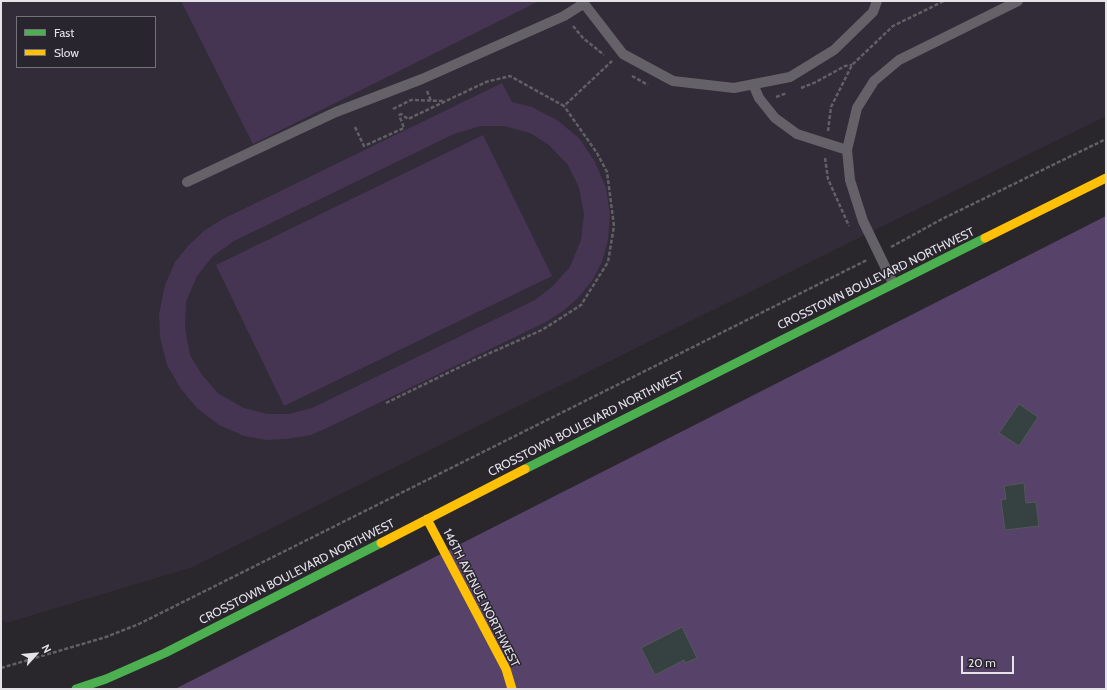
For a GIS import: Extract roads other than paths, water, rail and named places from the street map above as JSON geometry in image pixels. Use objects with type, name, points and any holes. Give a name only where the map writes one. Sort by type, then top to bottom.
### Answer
[{"type":"street","name":"CROSSTOWN BOULEVARD NORTHWEST","points":[[76,689],[106,679],[165,653],[893,283],[1106,178]]},
{"type":"street","name":"146TH AVENUE NORTHWEST","points":[[427,519],[506,669],[512,689]]},
{"type":"lane","points":[[187,182],[336,112],[422,79],[564,16],[583,3],[623,54],[673,81],[734,88],[790,77],[834,50],[873,12],[877,1]]},
{"type":"lane","points":[[893,283],[861,214],[850,180],[847,150],[857,108],[874,81],[898,60],[1018,1]]},
{"type":"lane","points":[[753,84],[759,98],[775,118],[797,134],[847,150]]}]
